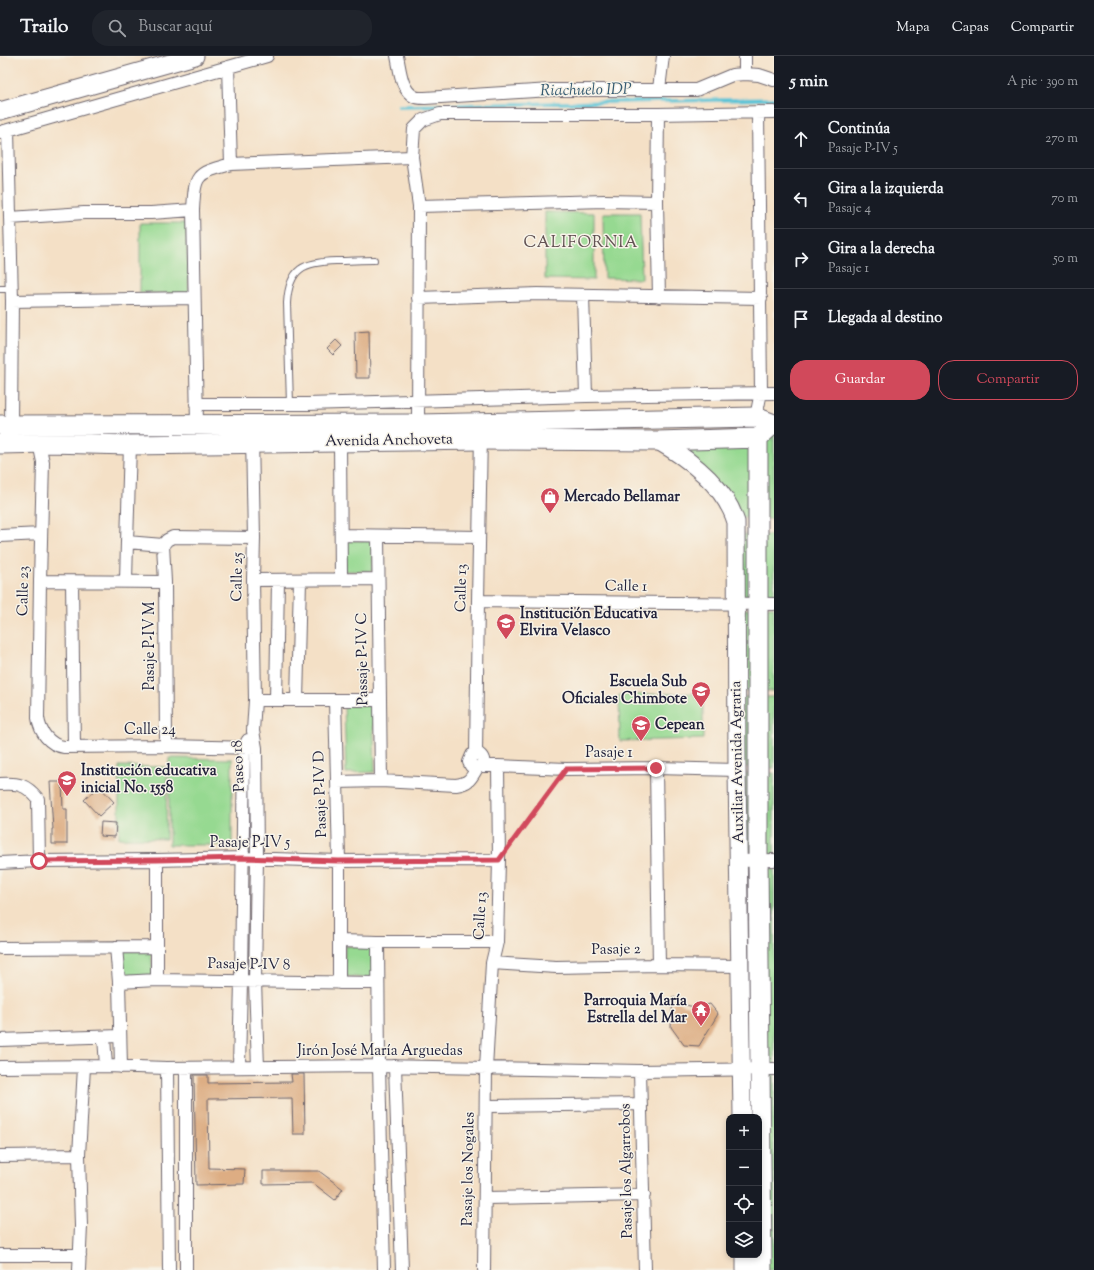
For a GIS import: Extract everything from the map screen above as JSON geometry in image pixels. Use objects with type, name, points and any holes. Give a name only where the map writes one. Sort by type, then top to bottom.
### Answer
[{"type":"main road","name":"Avenida Anchoveta","points":[[0,444],[39,443],[130,445],[340,441],[481,431],[768,421]]},
{"type":"main road","points":[[762,1270],[767,1069],[766,604],[758,438],[768,421]]},
{"type":"main road","name":"Avenida Anchoveta","points":[[5,425],[418,424],[481,431],[658,441],[758,438]]},
{"type":"street","points":[[0,111],[195,56]]},
{"type":"street","points":[[5,425],[10,218],[4,131],[267,56]]},
{"type":"street","points":[[397,56],[403,83],[407,92],[415,97],[425,98],[551,90],[696,90],[732,75],[745,74],[759,75],[774,80]]},
{"type":"street","points":[[659,90],[663,56]]},
{"type":"street","points":[[745,74],[746,56]]},
{"type":"street","points":[[228,67],[231,164]]},
{"type":"street","points":[[758,112],[761,392],[768,421]]},
{"type":"street","points":[[418,424],[418,206],[412,157],[414,129],[423,120],[440,114],[658,114],[774,112]]},
{"type":"street","points":[[658,114],[657,202],[659,297]]},
{"type":"street","points":[[196,424],[193,210],[196,180],[206,171],[231,164],[412,157]]},
{"type":"street","points":[[418,206],[605,201],[657,202]]},
{"type":"street","points":[[10,218],[84,213],[151,213],[193,210]]},
{"type":"street","points":[[8,293],[194,298]]},
{"type":"street","points":[[418,298],[537,294],[761,298]]},
{"type":"street","points":[[583,295],[586,396]]},
{"type":"street","points":[[196,404],[290,404],[761,392],[774,393]]},
{"type":"street","name":"Calle 25","points":[[253,424],[255,700],[253,730]]},
{"type":"street","name":"Calle 13","points":[[479,767],[483,762],[482,757],[476,754],[481,431]]},
{"type":"street","points":[[340,441],[341,579]]},
{"type":"street","name":"Auxiliar Avenida Agraria","points":[[658,441],[675,450],[706,477],[716,488],[733,513],[736,522],[737,770],[742,1114]]},
{"type":"street","name":"Calle 23","points":[[39,443],[43,462],[38,718],[41,730],[47,738]]},
{"type":"street","points":[[126,581],[130,445]]},
{"type":"street","points":[[0,536],[41,534]]},
{"type":"street","points":[[341,535],[479,537]]},
{"type":"street","name":"Passaje P-IV C","points":[[378,536],[381,781]]},
{"type":"street","points":[[126,542],[163,545],[167,540],[173,537],[254,538]]},
{"type":"street","name":"Pasaje P-IV M","points":[[163,545],[165,582],[166,746]]},
{"type":"street","points":[[253,580],[378,579]]},
{"type":"street","points":[[276,700],[278,580]]},
{"type":"street","points":[[298,700],[300,580]]},
{"type":"street","points":[[40,581],[165,582]]},
{"type":"street","points":[[72,582],[74,746]]},
{"type":"street","name":"Calle 1","points":[[478,601],[766,604]]},
{"type":"street","points":[[255,700],[380,700]]},
{"type":"street","name":"Pasaje P-IV D","points":[[335,700],[339,861],[339,983]]},
{"type":"street","name":"Paseo 18","points":[[239,1067],[244,747],[253,730]]},
{"type":"street","name":"Paseo 18","points":[[253,730],[256,748],[257,858],[255,982],[258,1067]]},
{"type":"street","name":"Calle 24","points":[[47,738],[57,746],[256,748]]},
{"type":"street","name":"Calle 13","points":[[486,1068],[492,963],[497,942],[499,860],[498,766]]},
{"type":"street","name":"Pasaje 1","points":[[479,767],[498,766],[566,769],[656,768],[737,770]]},
{"type":"street","points":[[337,782],[381,781],[456,785],[464,784],[471,779],[479,767]]},
{"type":"street","points":[[656,768],[659,965]]},
{"type":"street","points":[[0,784],[14,783],[24,786],[32,791],[38,799],[39,861]]},
{"type":"street","name":"Pasaje P-IV 5","points":[[0,863],[243,858],[339,861],[499,860]]},
{"type":"street","points":[[157,860],[157,980]]},
{"type":"street","points":[[739,861],[766,860]]},
{"type":"street","points":[[340,941],[497,942]]},
{"type":"street","points":[[378,942],[379,1066],[384,1270]]},
{"type":"street","points":[[116,947],[119,982],[121,1067]]},
{"type":"street","points":[[0,948],[158,947]]},
{"type":"street","name":"Pasaje 2","points":[[492,963],[556,967],[659,965],[740,966]]},
{"type":"street","name":"Pasaje P-IV 8","points":[[119,982],[157,980],[378,983]]},
{"type":"street","points":[[0,1040],[120,1036]]},
{"type":"street","points":[[104,1037],[106,1066]]},
{"type":"street","name":"Jirón José María Arguedas","points":[[0,1067],[106,1066],[186,1068],[395,1066],[640,1071],[767,1069]]},
{"type":"street","points":[[395,1066],[402,1270]]},
{"type":"street","points":[[79,1270],[81,1226],[79,1155],[84,1067]]},
{"type":"street","points":[[167,1068],[169,1270]]},
{"type":"street","points":[[186,1068],[186,1270]]},
{"type":"street","name":"Pasaje los Nogales","points":[[484,1270],[486,1068]]},
{"type":"street","name":"Pasaje los Algarrobos","points":[[640,1071],[645,1270]]},
{"type":"street","points":[[486,1106],[641,1104]]},
{"type":"street","points":[[0,1156],[79,1155]]},
{"type":"street","points":[[485,1198],[644,1196]]},
{"type":"street","points":[[0,1255],[80,1255]]},
{"type":"street","points":[[745,1258],[745,1270]]},
{"type":"lane","points":[[290,404],[287,303],[288,289],[295,274],[307,264],[320,261],[374,260]]},
{"type":"path","points":[[499,860],[566,769]]},
{"type":"green space","points":[[545,212],[594,213],[594,280],[545,279]]},
{"type":"green space","points":[[603,213],[640,213],[642,279],[604,278]]},
{"type":"green space","points":[[140,223],[186,223],[189,293],[140,293]]},
{"type":"green space","points":[[774,428],[774,519],[761,519],[761,439]]},
{"type":"green space","points":[[674,444],[742,444],[753,452],[752,518],[739,517]]},
{"type":"green space","points":[[742,534],[754,535],[753,599],[742,599]]},
{"type":"green space","points":[[762,535],[774,535],[774,599],[762,598]]},
{"type":"green space","points":[[344,540],[373,541],[373,571],[344,571]]},
{"type":"green space","points":[[761,607],[774,607],[774,691],[761,691]]},
{"type":"green space","points":[[741,609],[753,609],[755,691],[742,691]]},
{"type":"green space","points":[[703,693],[703,739],[620,741],[619,695]]},
{"type":"green space","points":[[741,697],[755,697],[756,767],[742,767]]},
{"type":"green space","points":[[761,697],[774,697],[774,768],[760,768]]},
{"type":"green space","points":[[344,705],[373,705],[375,772],[346,773]]},
{"type":"green space","points":[[169,758],[232,759],[232,845],[169,845]]},
{"type":"green space","points":[[119,766],[167,767],[166,839],[119,838]]},
{"type":"green space","points":[[743,773],[756,774],[756,858],[742,858]]},
{"type":"green space","points":[[759,773],[774,773],[774,858],[760,858]]},
{"type":"green space","points":[[761,862],[774,862],[774,1066],[762,1066]]},
{"type":"green space","points":[[345,946],[372,947],[373,979],[344,976]]},
{"type":"green space","points":[[151,950],[153,977],[122,976],[121,951]]},
{"type":"green space","points":[[774,1071],[774,1270],[764,1270],[762,1072]]},
{"type":"building","points":[[369,331],[370,378],[356,378],[355,332]]},
{"type":"building","points":[[336,340],[342,346],[333,355],[327,349]]},
{"type":"building","points":[[50,782],[62,782],[63,809],[67,809],[67,844],[52,844],[53,829]]},
{"type":"building","points":[[99,786],[114,802],[99,816],[84,800]]},
{"type":"building","points":[[101,822],[116,823],[115,837],[100,836]]},
{"type":"building","points":[[673,996],[682,1004],[694,1007],[710,1004],[718,1014],[699,1046],[684,1045],[671,1027]]},
{"type":"building","points":[[291,1074],[304,1074],[305,1134],[293,1134],[292,1098],[208,1099],[209,1168],[245,1169],[244,1184],[196,1185],[194,1075],[208,1075],[208,1083],[292,1082]]},
{"type":"building","points":[[263,1171],[319,1171],[343,1189],[335,1200],[313,1183],[263,1184]]},
{"type":"waterway","name":"Riachuelo IDP","points":[[399,106],[774,99]]},
{"type":"place","name":"Mercado Bellamar","points":[[550,514]]},
{"type":"place","name":"Institución Educativa Elvira Velasco","points":[[506,640]]},
{"type":"place","name":"Escuela Sub Oficiales Chimbote","points":[[701,708]]},
{"type":"place","name":"Cepean","points":[[641,742]]},
{"type":"place","name":"Institución educativa inicial No. 1558","points":[[67,797]]},
{"type":"place","name":"Parroquia María Estrella del Mar","points":[[701,1027]]},
{"type":"district","name":"CALIFORNIA","points":[[581,243]]},
{"type":"route","points":[[39,861],[243,858],[339,861],[499,860],[566,769],[656,768]]}]
